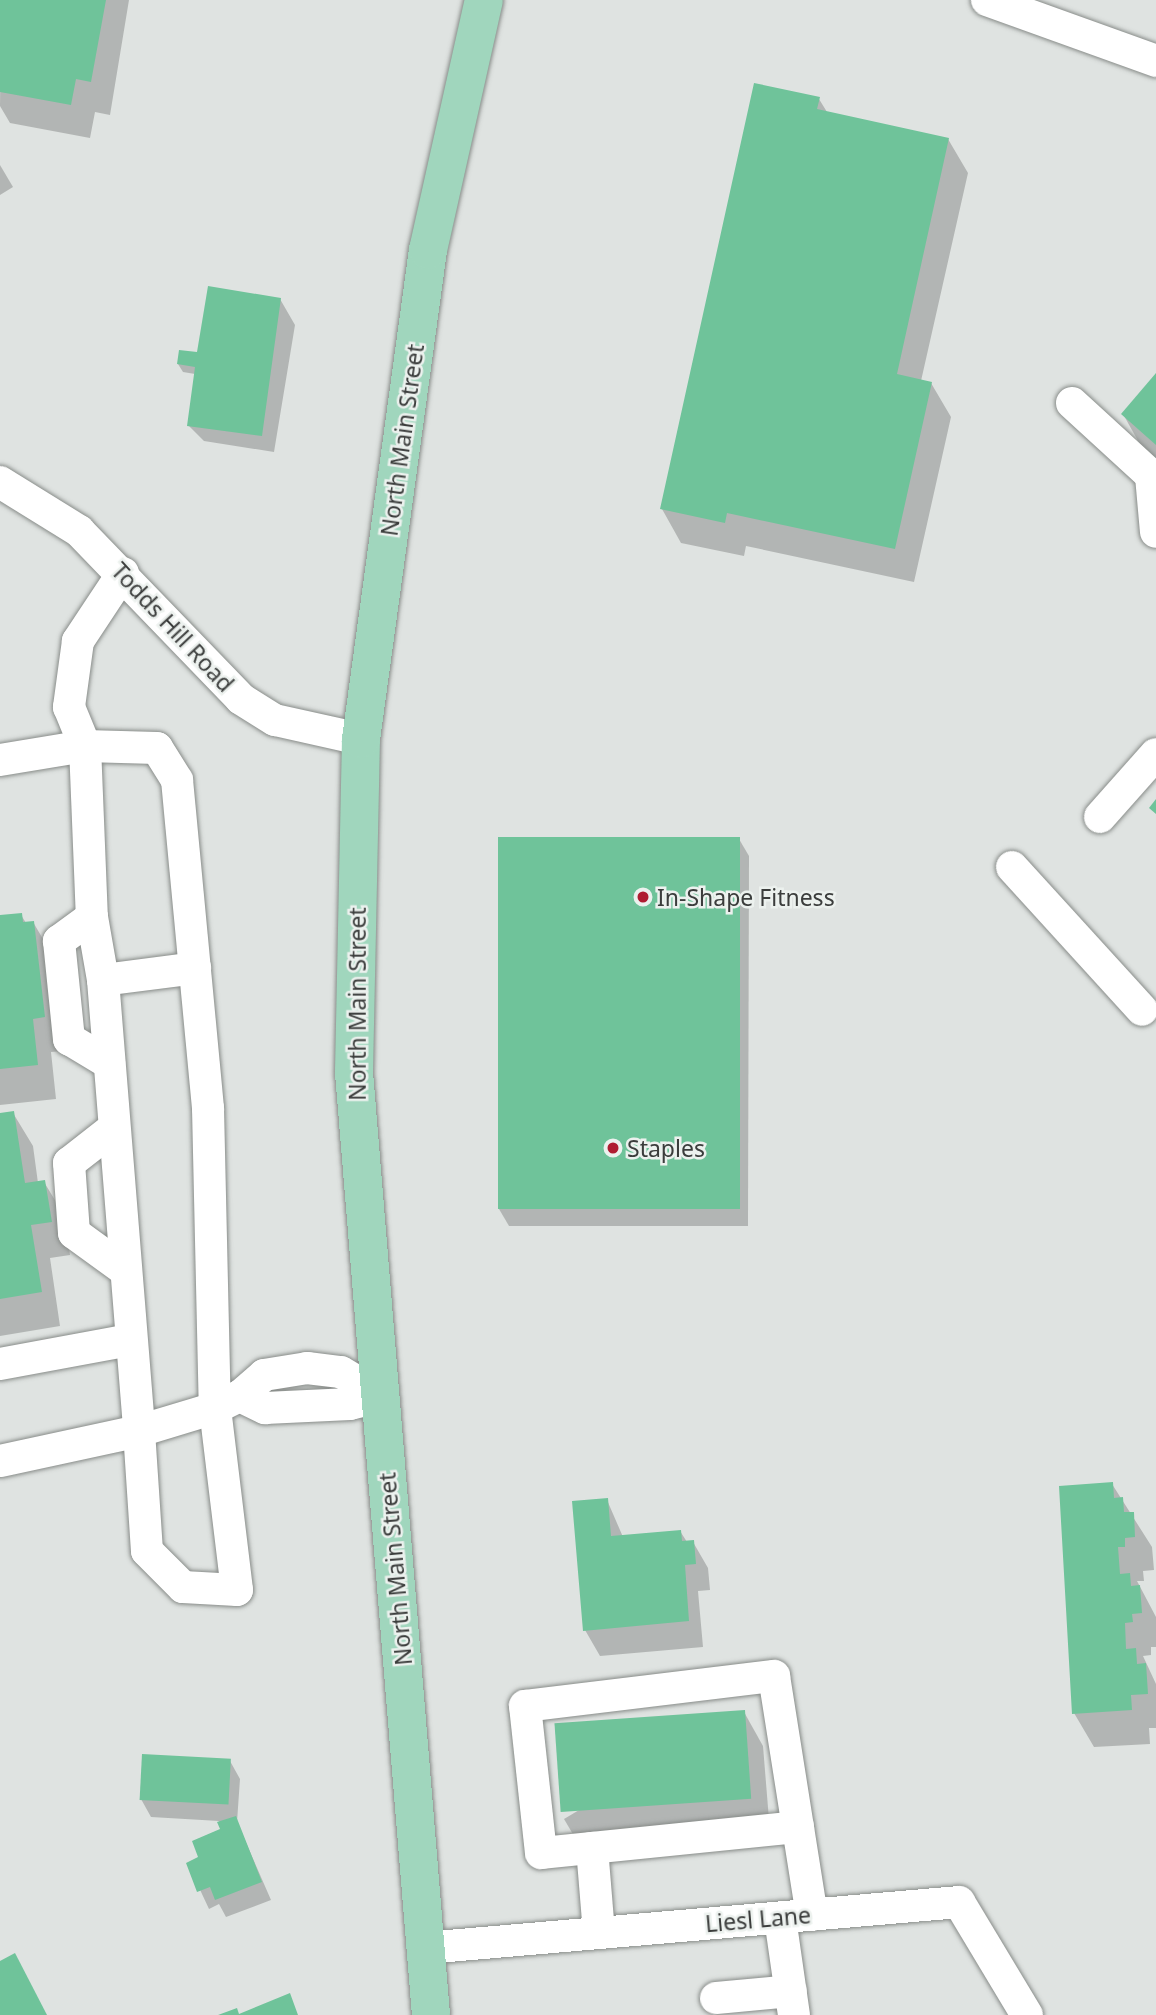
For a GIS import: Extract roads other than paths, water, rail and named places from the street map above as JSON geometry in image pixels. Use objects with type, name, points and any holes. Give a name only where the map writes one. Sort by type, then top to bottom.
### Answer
[{"type":"main road","name":"North Main Street","points":[[431,2015],[354,1072],[361,739],[428,250],[484,0]]},
{"type":"street","points":[[987,0],[1156,61]]},
{"type":"street","points":[[1072,403],[1154,478],[1156,532]]},
{"type":"street","name":"Todds Hill Road","points":[[0,482],[79,531],[240,699],[275,720],[361,739]]},
{"type":"street","points":[[0,760],[85,746],[157,748],[177,780],[208,1108],[228,1402],[237,1590],[183,1587],[147,1551],[103,980],[92,917],[85,746],[69,707],[78,641],[122,573]]},
{"type":"street","points":[[1100,817],[1156,754]]},
{"type":"street","points":[[1012,867],[1142,1010]]},
{"type":"street","points":[[92,917],[59,941],[69,1039],[109,1063]]},
{"type":"street","points":[[103,980],[195,968]]},
{"type":"street","points":[[114,1128],[69,1163],[74,1233],[125,1270]]},
{"type":"street","points":[[0,1364],[130,1340]]},
{"type":"street","points":[[0,1461],[139,1431],[228,1402],[265,1408],[350,1404],[381,1396]]},
{"type":"street","points":[[798,1827],[541,1853],[525,1706],[774,1676],[812,1915]]},
{"type":"street","points":[[593,1848],[599,1933]]},
{"type":"street","name":"Liesl Lane","points":[[425,1948],[960,1902],[1027,2015]]},
{"type":"street","points":[[716,1998],[792,2003],[780,1918]]},
{"type":"place","name":"In-Shape Fitness","points":[[643,897]]},
{"type":"place","name":"Staples","points":[[613,1148]]}]
